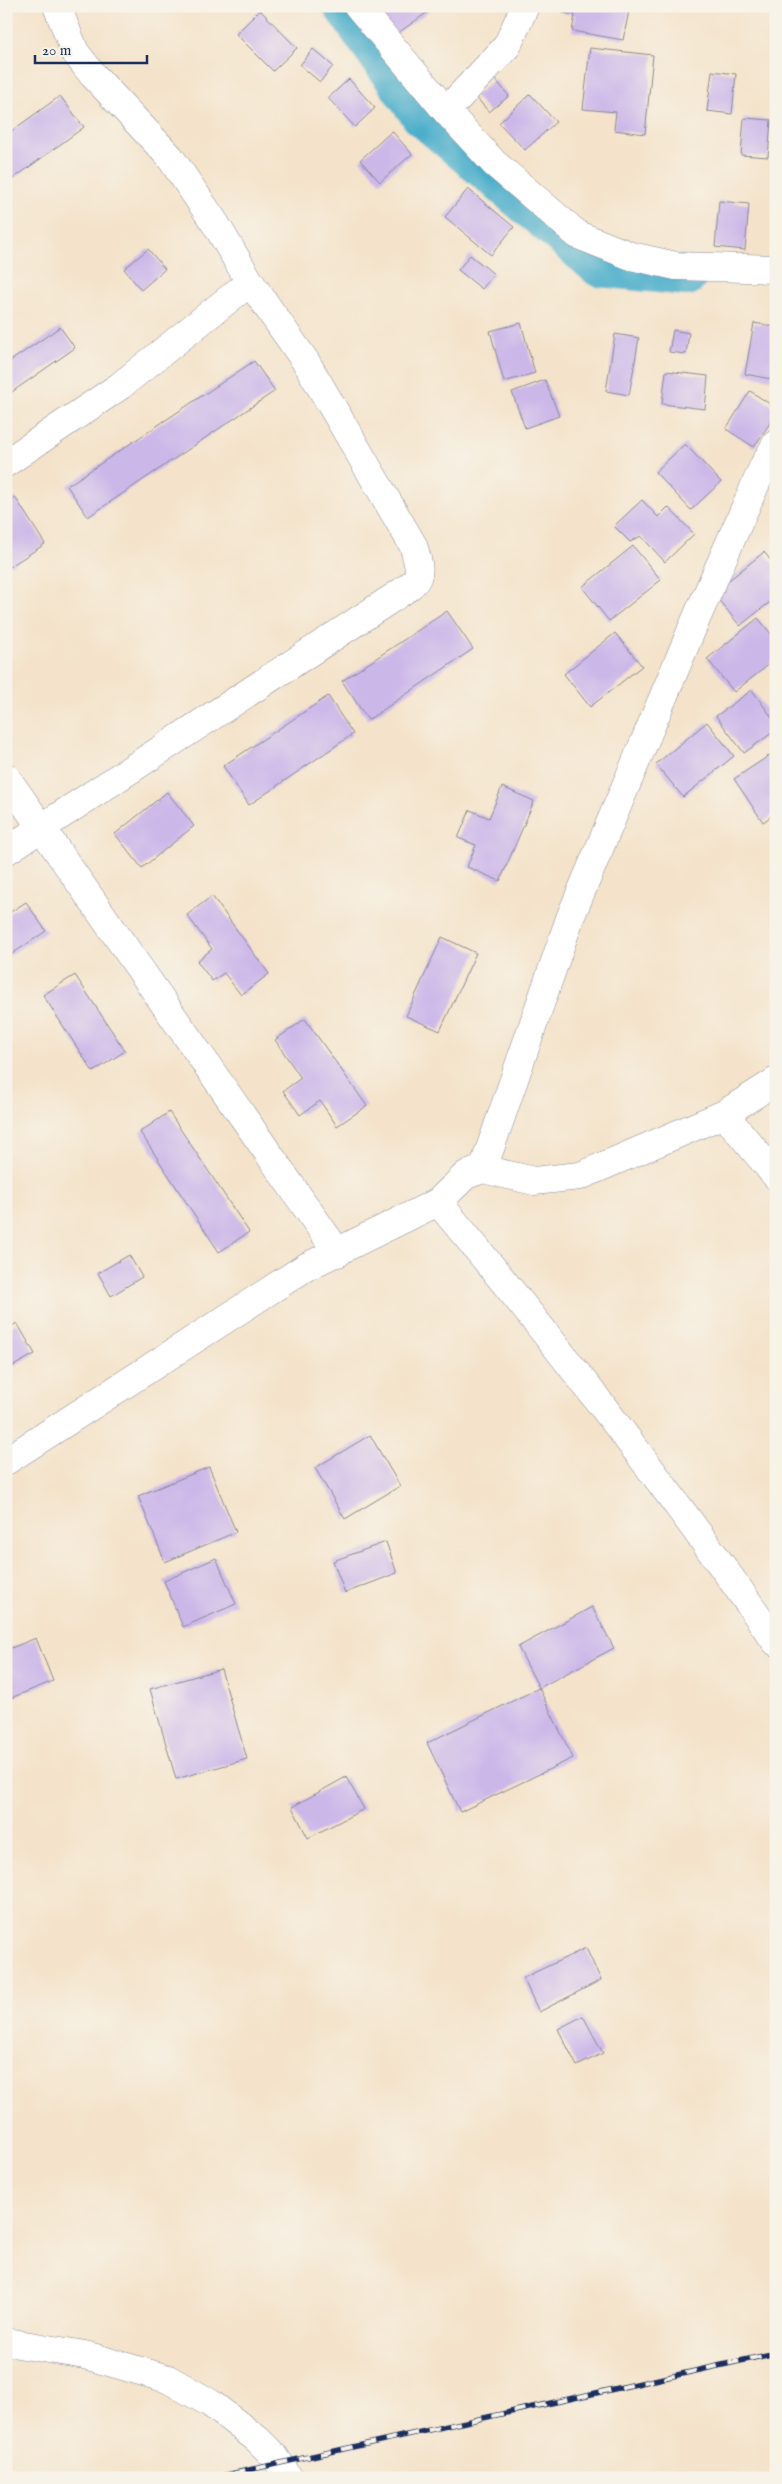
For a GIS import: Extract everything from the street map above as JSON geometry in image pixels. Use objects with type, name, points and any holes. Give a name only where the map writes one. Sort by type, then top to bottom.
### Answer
[{"type":"street","points":[[6,851],[413,585],[419,576],[419,564],[413,545],[362,454],[306,362],[250,282],[217,226],[170,157],[93,75],[75,52],[57,6]]},
{"type":"street","points":[[358,6],[446,111],[494,164],[578,235],[632,256],[676,266],[776,269]]},
{"type":"street","points":[[446,111],[507,46],[525,6]]},
{"type":"street","points":[[6,463],[120,386],[250,282]]},
{"type":"street","points":[[483,1169],[570,918],[696,617],[772,459]]},
{"type":"street","points":[[6,778],[338,1253]]},
{"type":"street","points":[[6,1460],[306,1268],[438,1202],[466,1174],[483,1169],[534,1181],[580,1176],[615,1163],[670,1135],[724,1114],[776,1081]]},
{"type":"street","points":[[724,1114],[776,1176]]},
{"type":"street","points":[[438,1202],[517,1297],[633,1445],[776,1642]]},
{"type":"street","points":[[6,2342],[85,2355],[168,2378],[210,2403],[257,2439],[275,2457],[288,2478]]},
{"type":"building","points":[[380,6],[424,6],[428,12],[395,35],[377,8]]},
{"type":"building","points":[[564,6],[630,6],[623,40],[572,31],[575,15],[563,13]]},
{"type":"building","points":[[260,10],[297,48],[273,71],[236,34]]},
{"type":"building","points":[[590,48],[653,55],[645,134],[614,130],[616,112],[583,109]]},
{"type":"building","points":[[313,49],[333,66],[320,82],[300,65]]},
{"type":"building","points":[[712,71],[736,74],[732,114],[707,111]]},
{"type":"building","points":[[349,79],[375,108],[355,127],[328,98]]},
{"type":"building","points":[[495,79],[509,96],[489,112],[475,96]]},
{"type":"building","points":[[530,94],[556,122],[525,150],[499,123]]},
{"type":"building","points":[[60,96],[84,127],[6,184],[6,135]]},
{"type":"building","points":[[744,118],[771,120],[768,157],[741,155]]},
{"type":"building","points":[[392,131],[412,154],[380,182],[360,160]]},
{"type":"building","points":[[468,189],[514,227],[491,255],[445,217]]},
{"type":"building","points":[[719,201],[749,204],[745,250],[715,247]]},
{"type":"building","points":[[148,249],[165,269],[141,290],[124,269]]},
{"type":"building","points":[[470,255],[494,274],[482,289],[458,270]]},
{"type":"building","points":[[521,323],[535,373],[504,382],[490,331]]},
{"type":"building","points":[[754,323],[776,327],[776,380],[745,374]]},
{"type":"building","points":[[60,327],[75,348],[6,396],[6,364]]},
{"type":"building","points":[[673,330],[689,333],[686,354],[669,352]]},
{"type":"building","points":[[615,334],[639,338],[629,395],[606,391]]},
{"type":"building","points":[[254,361],[275,391],[88,517],[67,486]]},
{"type":"building","points":[[666,371],[708,376],[705,409],[662,404]]},
{"type":"building","points":[[545,380],[559,416],[525,428],[512,392]]},
{"type":"building","points":[[750,391],[776,408],[776,414],[754,447],[726,429]]},
{"type":"building","points":[[685,444],[721,482],[691,510],[655,472]]},
{"type":"building","points":[[15,497],[45,544],[6,569],[6,503]]},
{"type":"building","points":[[642,500],[658,517],[668,507],[694,534],[665,562],[641,536],[630,542],[614,526]]},
{"type":"building","points":[[633,546],[661,580],[609,621],[582,587]]},
{"type":"building","points":[[764,552],[776,567],[776,597],[740,626],[713,593]]},
{"type":"building","points":[[447,611],[473,649],[368,720],[342,681]]},
{"type":"building","points":[[758,618],[776,640],[776,659],[734,692],[707,659]]},
{"type":"building","points":[[615,633],[642,666],[590,707],[564,674]]},
{"type":"building","points":[[752,690],[776,723],[776,730],[744,753],[716,716]]},
{"type":"building","points":[[328,696],[353,734],[249,805],[223,766]]},
{"type":"building","points":[[707,722],[734,756],[683,797],[656,764]]},
{"type":"building","points":[[776,751],[776,813],[763,822],[734,779]]},
{"type":"building","points":[[502,787],[534,801],[500,881],[467,867],[476,845],[458,838],[470,810],[489,818]]},
{"type":"building","points":[[167,792],[194,826],[142,868],[115,834]]},
{"type":"building","points":[[212,896],[269,974],[241,995],[224,973],[212,981],[197,961],[212,949],[187,915]]},
{"type":"building","points":[[26,902],[46,931],[6,958],[6,915]]},
{"type":"building","points":[[442,937],[476,953],[440,1031],[406,1016]]},
{"type":"building","points":[[75,975],[125,1051],[93,1072],[43,995]]},
{"type":"building","points":[[305,1019],[367,1106],[337,1126],[320,1101],[300,1115],[283,1091],[301,1078],[275,1040]]},
{"type":"building","points":[[169,1112],[249,1232],[219,1252],[140,1132]]},
{"type":"building","points":[[129,1255],[142,1277],[111,1296],[98,1273]]},
{"type":"building","points":[[17,1323],[35,1354],[6,1370],[6,1329]]},
{"type":"building","points":[[370,1435],[400,1486],[345,1519],[315,1468]]},
{"type":"building","points":[[209,1467],[236,1532],[165,1562],[138,1496]]},
{"type":"building","points":[[386,1542],[397,1573],[345,1593],[333,1561]]},
{"type":"building","points":[[216,1558],[236,1604],[183,1627],[164,1581]]},
{"type":"building","points":[[592,1607],[614,1648],[539,1688],[518,1647]]},
{"type":"building","points":[[36,1638],[53,1681],[6,1700],[6,1650]]},
{"type":"building","points":[[221,1669],[247,1759],[176,1779],[150,1689]]},
{"type":"building","points":[[539,1688],[573,1758],[460,1812],[427,1743]]},
{"type":"building","points":[[346,1777],[364,1809],[308,1838],[292,1807]]},
{"type":"building","points":[[586,1948],[601,1980],[539,2012],[523,1978]]},
{"type":"building","points":[[583,2016],[603,2053],[577,2066],[558,2029]]},
{"type":"waterway","points":[[343,6],[421,116],[599,267],[687,276]]},
{"type":"railway","points":[[213,2478],[776,2353]]}]
